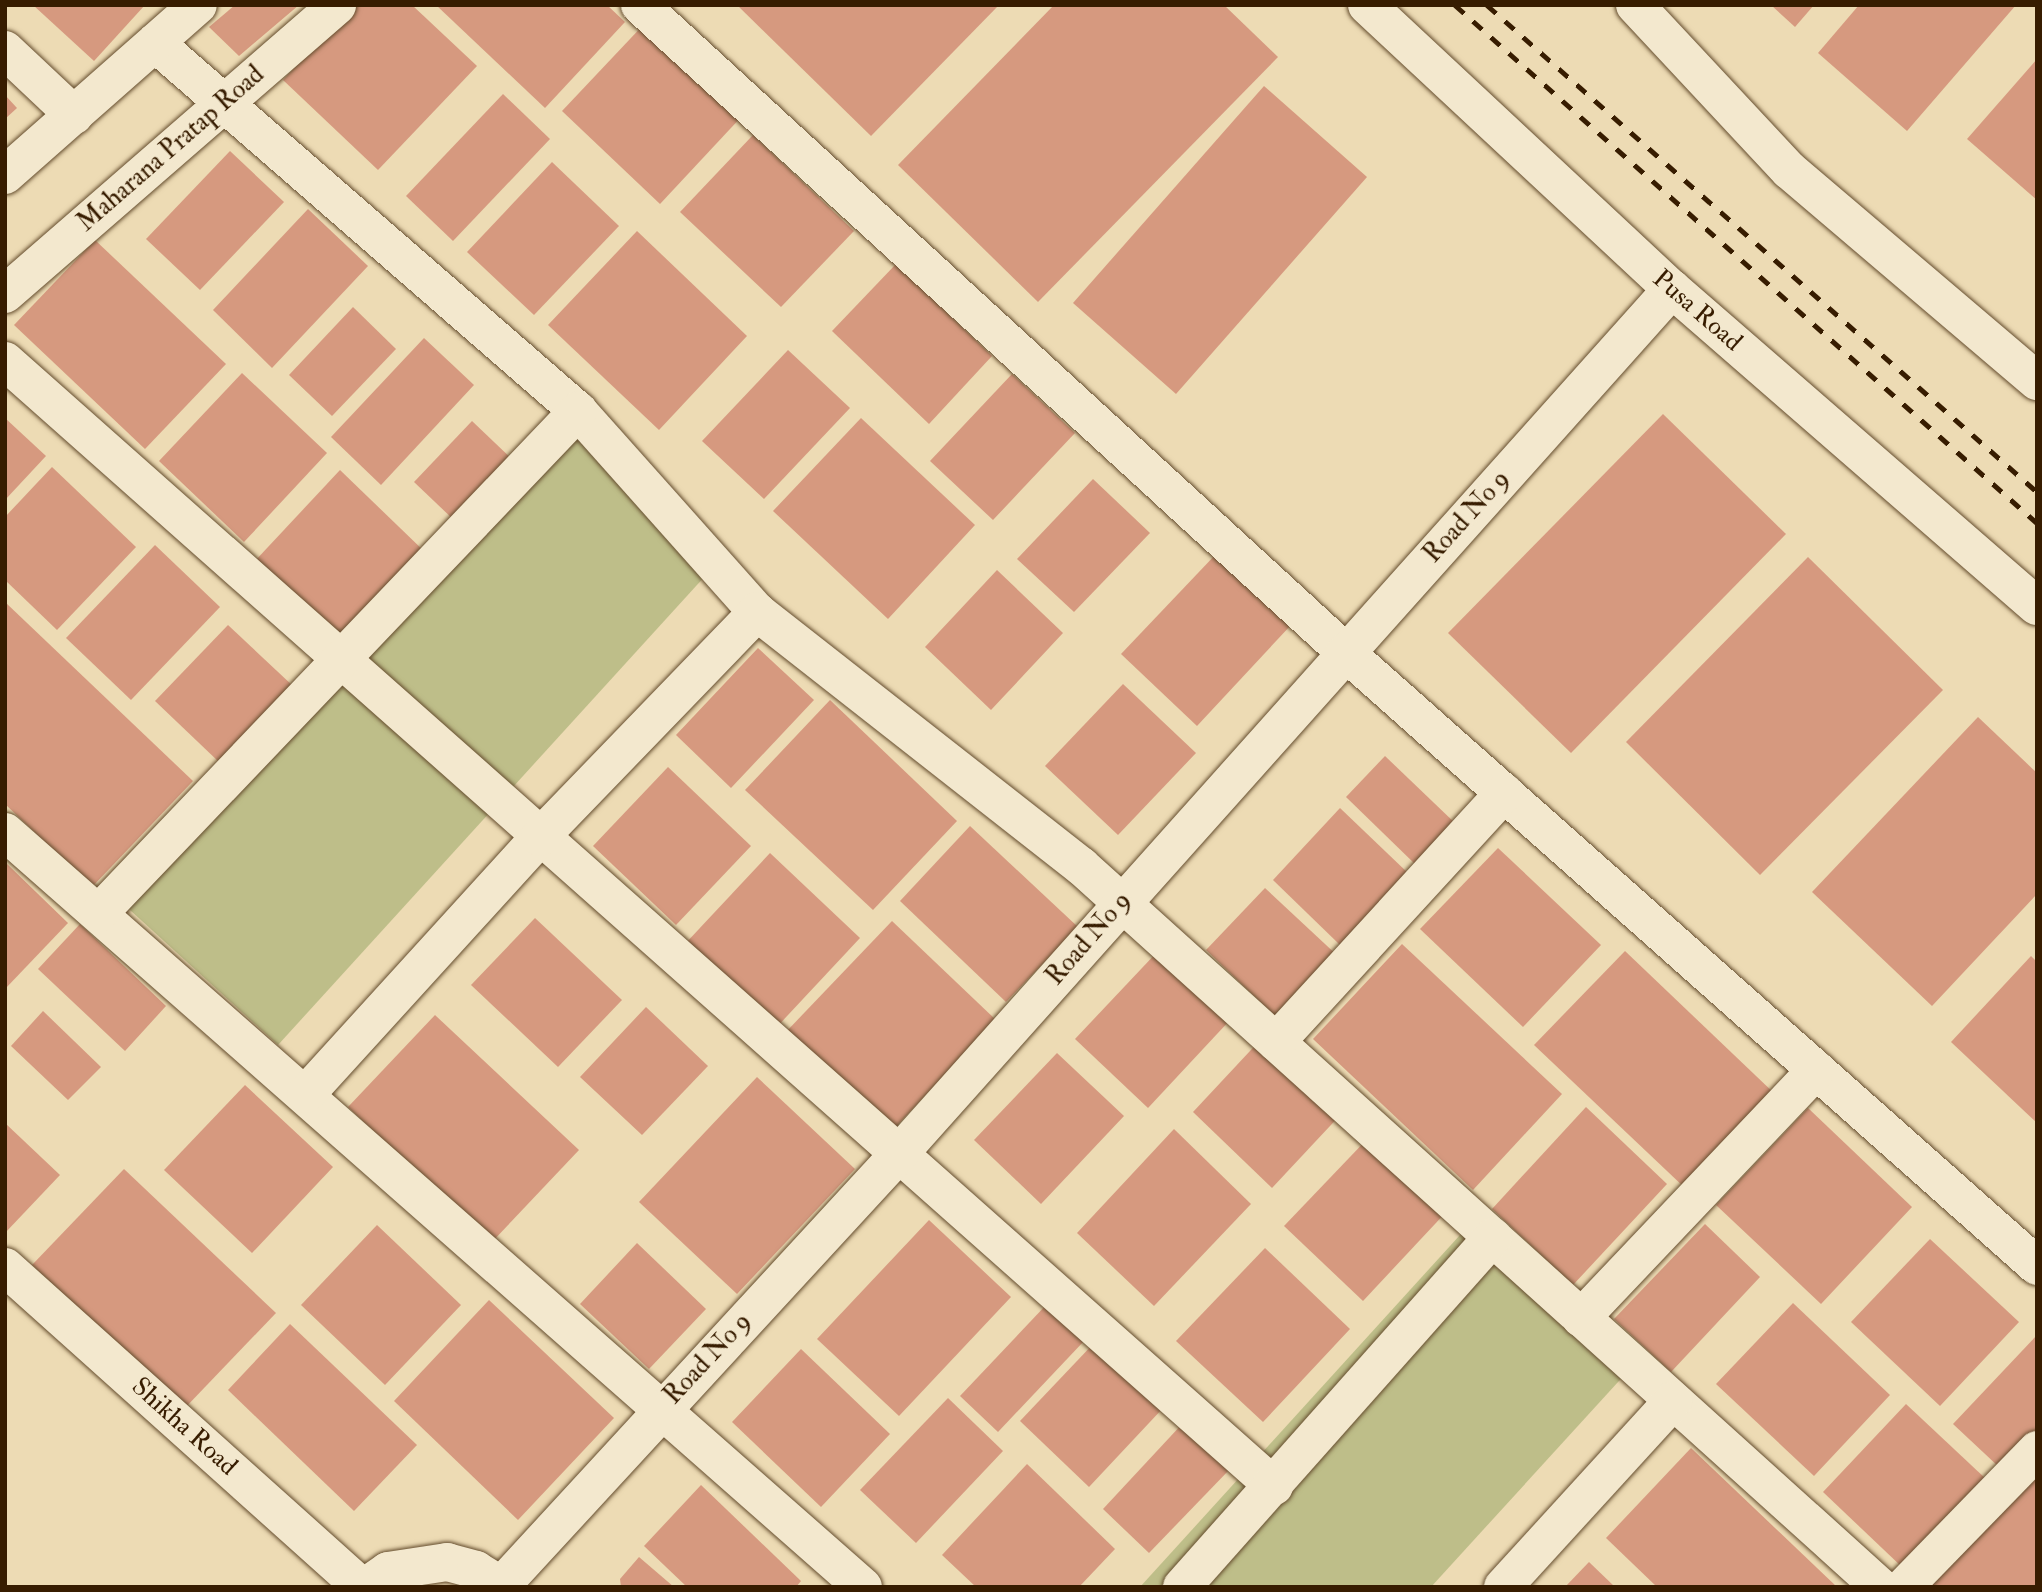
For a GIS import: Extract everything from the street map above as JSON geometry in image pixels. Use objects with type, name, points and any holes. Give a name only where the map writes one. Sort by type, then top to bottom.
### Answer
[{"type":"street","points":[[5,175],[198,5]]},
{"type":"street","name":"Maharana Pratap Road","points":[[5,294],[337,5]]},
{"type":"street","points":[[640,5],[1345,652],[2037,1266]]},
{"type":"street","name":"Pusa Road","points":[[1367,5],[1672,289],[2037,606]]},
{"type":"street","points":[[1635,5],[1788,170],[2037,381]]},
{"type":"street","points":[[155,43],[578,411],[757,612],[1122,902],[1880,1587]]},
{"type":"street","points":[[5,50],[74,115]]},
{"type":"street","name":"Road No 9","points":[[502,1586],[664,1406],[897,1156],[1672,289]]},
{"type":"street","points":[[5,361],[897,1156],[1274,1486]]},
{"type":"street","points":[[99,913],[343,662],[578,411]]},
{"type":"street","points":[[306,1094],[540,837],[757,612]]},
{"type":"street","points":[[1276,1042],[1504,793]]},
{"type":"street","points":[[5,832],[664,1406],[863,1587]]},
{"type":"street","points":[[1581,1318],[1816,1070]]},
{"type":"street","points":[[1182,1587],[1493,1237]]},
{"type":"street","name":"Shikha Road","points":[[5,1267],[363,1587]]},
{"type":"street","points":[[1503,1587],[1673,1401]]},
{"type":"street","points":[[1904,1587],[2037,1450]]},
{"type":"street","points":[[363,1587],[388,1571],[447,1562],[502,1586]]},
{"type":"green space","points":[[558,419],[717,563],[278,1045],[119,900]]},
{"type":"green space","points":[[1470,1224],[1629,1370],[1431,1587],[1140,1587]]},
{"type":"building","points":[[33,5],[145,5],[94,61]]},
{"type":"building","points":[[235,5],[299,5],[239,56],[209,27]]},
{"type":"building","points":[[354,5],[412,5],[477,66],[378,170],[283,80]]},
{"type":"building","points":[[436,5],[607,5],[625,22],[545,108]]},
{"type":"building","points":[[737,5],[999,5],[871,136]]},
{"type":"building","points":[[1054,5],[1224,5],[1278,57],[1038,302],[898,165]]},
{"type":"building","points":[[1771,5],[1814,5],[1795,27]]},
{"type":"building","points":[[1859,5],[2016,5],[1907,131],[1818,53]]},
{"type":"building","points":[[647,21],[744,114],[660,204],[562,111]]},
{"type":"building","points":[[2037,59],[2037,200],[1967,139]]},
{"type":"building","points":[[1264,86],[1367,177],[1176,394],[1073,303]]},
{"type":"building","points":[[503,94],[550,139],[453,241],[406,196]]},
{"type":"building","points":[[5,95],[17,108],[5,119]]},
{"type":"building","points":[[753,135],[854,231],[781,307],[680,212]]},
{"type":"building","points":[[230,151],[284,202],[200,290],[146,239]]},
{"type":"building","points":[[552,162],[619,226],[534,315],[467,252]]},
{"type":"building","points":[[308,209],[368,266],[272,368],[213,310]]},
{"type":"building","points":[[637,231],[747,336],[659,430],[548,325]]},
{"type":"building","points":[[95,240],[226,364],[145,449],[14,325]]},
{"type":"building","points":[[896,264],[992,356],[929,424],[832,331]]},
{"type":"building","points":[[353,307],[396,349],[332,416],[289,375]]},
{"type":"building","points":[[424,338],[474,385],[381,485],[331,437]]},
{"type":"building","points":[[788,350],[850,408],[764,499],[702,441]]},
{"type":"building","points":[[242,373],[327,453],[244,542],[159,461]]},
{"type":"building","points":[[1012,374],[1075,433],[993,520],[930,461]]},
{"type":"building","points":[[1663,414],[1786,534],[1571,753],[1448,633]]},
{"type":"building","points":[[5,418],[46,456],[5,500]]},
{"type":"building","points":[[861,418],[975,525],[888,619],[773,511]]},
{"type":"building","points":[[472,421],[514,461],[456,522],[414,482]]},
{"type":"building","points":[[52,467],[136,547],[57,630],[5,580],[5,517]]},
{"type":"building","points":[[340,470],[426,553],[341,644],[254,562]]},
{"type":"building","points":[[1093,479],[1150,533],[1074,612],[1017,559]]},
{"type":"building","points":[[155,545],[220,607],[131,700],[66,638]]},
{"type":"building","points":[[1217,553],[1292,624],[1197,726],[1121,654]]},
{"type":"building","points":[[1808,557],[1943,690],[1760,875],[1626,742]]},
{"type":"building","points":[[997,570],[1063,633],[991,710],[925,647]]},
{"type":"building","points":[[5,602],[193,781],[92,887],[5,804]]},
{"type":"building","points":[[228,625],[293,686],[220,763],[155,701]]},
{"type":"building","points":[[758,648],[814,700],[731,788],[676,735]]},
{"type":"building","points":[[1123,684],[1196,753],[1118,835],[1045,766]]},
{"type":"building","points":[[830,700],[957,821],[873,910],[745,790]]},
{"type":"building","points":[[1978,717],[2037,773],[2037,894],[1932,1006],[1812,892]]},
{"type":"building","points":[[1385,756],[1456,824],[1417,866],[1346,797]]},
{"type":"building","points":[[668,767],[751,846],[676,925],[593,846]]},
{"type":"building","points":[[1340,808],[1409,874],[1340,945],[1273,880]]},
{"type":"building","points":[[970,826],[1078,927],[1006,1002],[900,901]]},
{"type":"building","points":[[1498,848],[1601,945],[1523,1027],[1420,929]]},
{"type":"building","points":[[770,853],[860,938],[774,1030],[684,945]]},
{"type":"building","points":[[5,862],[68,923],[5,989]]},
{"type":"building","points":[[1265,888],[1340,958],[1280,1021],[1206,950]]},
{"type":"building","points":[[535,918],[622,1000],[558,1067],[471,985]]},
{"type":"building","points":[[892,921],[996,1020],[889,1134],[784,1034]]},
{"type":"building","points":[[80,924],[166,1006],[125,1051],[38,969]]},
{"type":"building","points":[[1402,944],[1562,1094],[1473,1190],[1313,1039]]},
{"type":"building","points":[[1159,950],[1231,1019],[1148,1108],[1075,1039]]},
{"type":"building","points":[[1625,951],[1776,1095],[1686,1189],[1534,1045]]},
{"type":"building","points":[[2031,956],[2037,962],[2037,1123],[1951,1042]]},
{"type":"building","points":[[646,1007],[708,1066],[642,1135],[580,1077]]},
{"type":"building","points":[[43,1011],[101,1067],[68,1100],[11,1046]]},
{"type":"building","points":[[435,1015],[579,1150],[491,1243],[348,1107]]},
{"type":"building","points":[[1264,1036],[1344,1111],[1272,1188],[1193,1112]]},
{"type":"building","points":[[1057,1053],[1124,1116],[1041,1204],[974,1140]]},
{"type":"building","points":[[757,1077],[855,1169],[737,1294],[639,1202]]},
{"type":"building","points":[[245,1085],[333,1167],[252,1253],[164,1170]]},
{"type":"building","points":[[1586,1107],[1667,1184],[1573,1285],[1492,1209]]},
{"type":"building","points":[[1808,1108],[1912,1207],[1821,1304],[1716,1205]]},
{"type":"building","points":[[5,1123],[60,1175],[5,1233]]},
{"type":"building","points":[[1174,1129],[1251,1204],[1154,1306],[1077,1233]]},
{"type":"building","points":[[1371,1135],[1449,1209],[1363,1301],[1284,1226]]},
{"type":"building","points":[[124,1169],[276,1313],[184,1409],[32,1265]]},
{"type":"building","points":[[929,1220],[1011,1297],[899,1416],[817,1339]]},
{"type":"building","points":[[1705,1224],[1760,1277],[1671,1372],[1614,1319]]},
{"type":"building","points":[[377,1225],[461,1305],[385,1385],[301,1305]]},
{"type":"building","points":[[1930,1239],[2019,1322],[1940,1406],[1851,1322]]},
{"type":"building","points":[[637,1243],[706,1309],[649,1369],[580,1304]]},
{"type":"building","points":[[1265,1248],[1350,1329],[1263,1422],[1176,1341]]},
{"type":"building","points":[[489,1300],[614,1418],[518,1520],[394,1401]]},
{"type":"building","points":[[1793,1303],[1890,1395],[1814,1476],[1716,1384]]},
{"type":"building","points":[[1047,1304],[1085,1340],[998,1432],[960,1396]]},
{"type":"building","points":[[290,1324],[417,1445],[354,1511],[228,1390]]},
{"type":"building","points":[[2037,1335],[2037,1430],[2000,1468],[1953,1424]]},
{"type":"building","points":[[1095,1342],[1164,1407],[1089,1487],[1020,1421]]},
{"type":"building","points":[[801,1349],[890,1434],[821,1507],[732,1422]]},
{"type":"building","points":[[948,1398],[1003,1451],[916,1543],[860,1490]]},
{"type":"building","points":[[1906,1404],[1986,1479],[1903,1568],[1823,1492]]},
{"type":"building","points":[[1183,1423],[1231,1468],[1149,1553],[1103,1509]]},
{"type":"building","points":[[1691,1448],[1837,1587],[1657,1587],[1606,1538]]},
{"type":"building","points":[[1027,1464],[1115,1549],[1079,1587],[976,1587],[942,1555]]},
{"type":"building","points":[[2037,1473],[2037,1587],[1935,1587],[1930,1582]]},
{"type":"building","points":[[701,1485],[801,1581],[796,1587],[687,1587],[644,1546]]},
{"type":"building","points":[[639,1557],[674,1587],[621,1587],[620,1579]]},
{"type":"building","points":[[1589,1562],[1615,1587],[1565,1587]]},
{"type":"railway","points":[[1455,5],[2037,523]]},
{"type":"railway","points":[[1487,5],[2037,492]]}]
